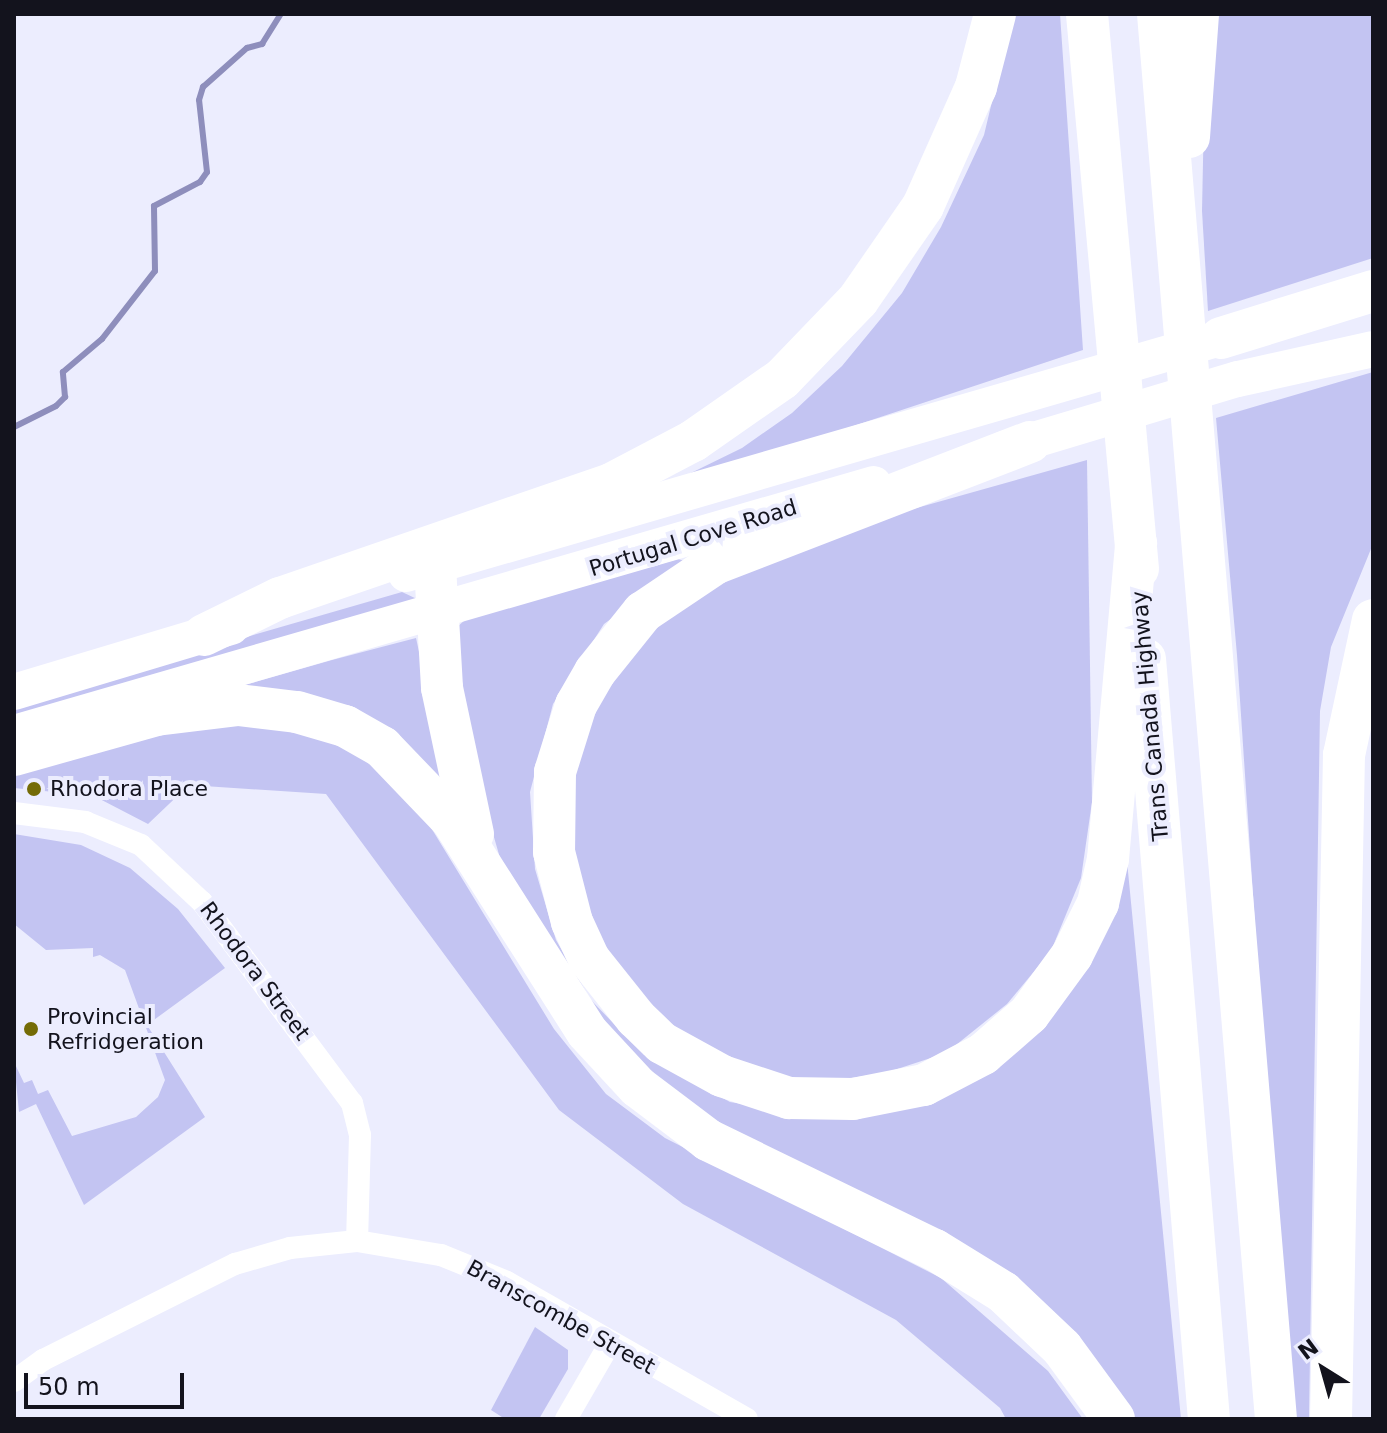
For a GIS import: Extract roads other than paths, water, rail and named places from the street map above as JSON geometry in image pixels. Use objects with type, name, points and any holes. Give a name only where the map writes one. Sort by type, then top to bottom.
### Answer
[{"type":"highway","points":[[204,635],[280,598],[611,484],[693,441],[782,379],[858,300],[923,206],[976,87],[995,14]]},
{"type":"highway","name":"Trans Canada Highway","points":[[1087,14],[1136,543],[1209,1419]]},
{"type":"highway","points":[[1158,14],[1276,1419]]},
{"type":"highway","points":[[1179,274],[1198,14]]},
{"type":"highway","points":[[1221,338],[1373,291]]},
{"type":"highway","points":[[1030,442],[716,563],[643,612],[595,672],[576,705],[555,772],[554,852],[572,922],[589,959],[636,1018],[662,1043],[722,1076],[789,1098],[853,1099],[924,1085],[983,1054],[1029,1014],[1072,955],[1098,903],[1108,859],[1136,543]]},
{"type":"highway","points":[[435,566],[441,612],[442,688],[454,763],[484,873]]},
{"type":"highway","points":[[1331,1419],[1344,755],[1373,620]]},
{"type":"highway","points":[[14,755],[199,707],[297,712],[345,726],[382,747],[412,772],[452,820],[587,1032],[638,1087],[708,1140],[935,1250],[1003,1292],[1062,1348],[1114,1419]]},
{"type":"main road","name":"Portugal Cove Road","points":[[14,692],[435,566],[1221,338],[1373,310]]},
{"type":"main road","name":"Portugal Cove Road","points":[[14,733],[1030,442],[1238,379],[1373,349]]},
{"type":"street","name":"Rhodora Street","points":[[14,813],[85,822],[127,839],[161,860],[202,902],[352,1103],[360,1135],[357,1241]]},
{"type":"street","name":"Branscombe Street","points":[[14,1381],[43,1360],[235,1264],[290,1248],[357,1241],[404,1246],[467,1264],[747,1419]]},
{"type":"street","points":[[566,1419],[610,1343]]},
{"type":"waterway","points":[[14,427],[56,406],[65,397],[63,372],[102,339],[155,271],[154,206],[200,182],[207,172],[199,100],[203,87],[247,48],[262,44],[281,14]]},
{"type":"place","name":"Rhodora Place","points":[[34,789]]},
{"type":"place","name":"Provincial Refridgeration","points":[[31,1029]]}]
